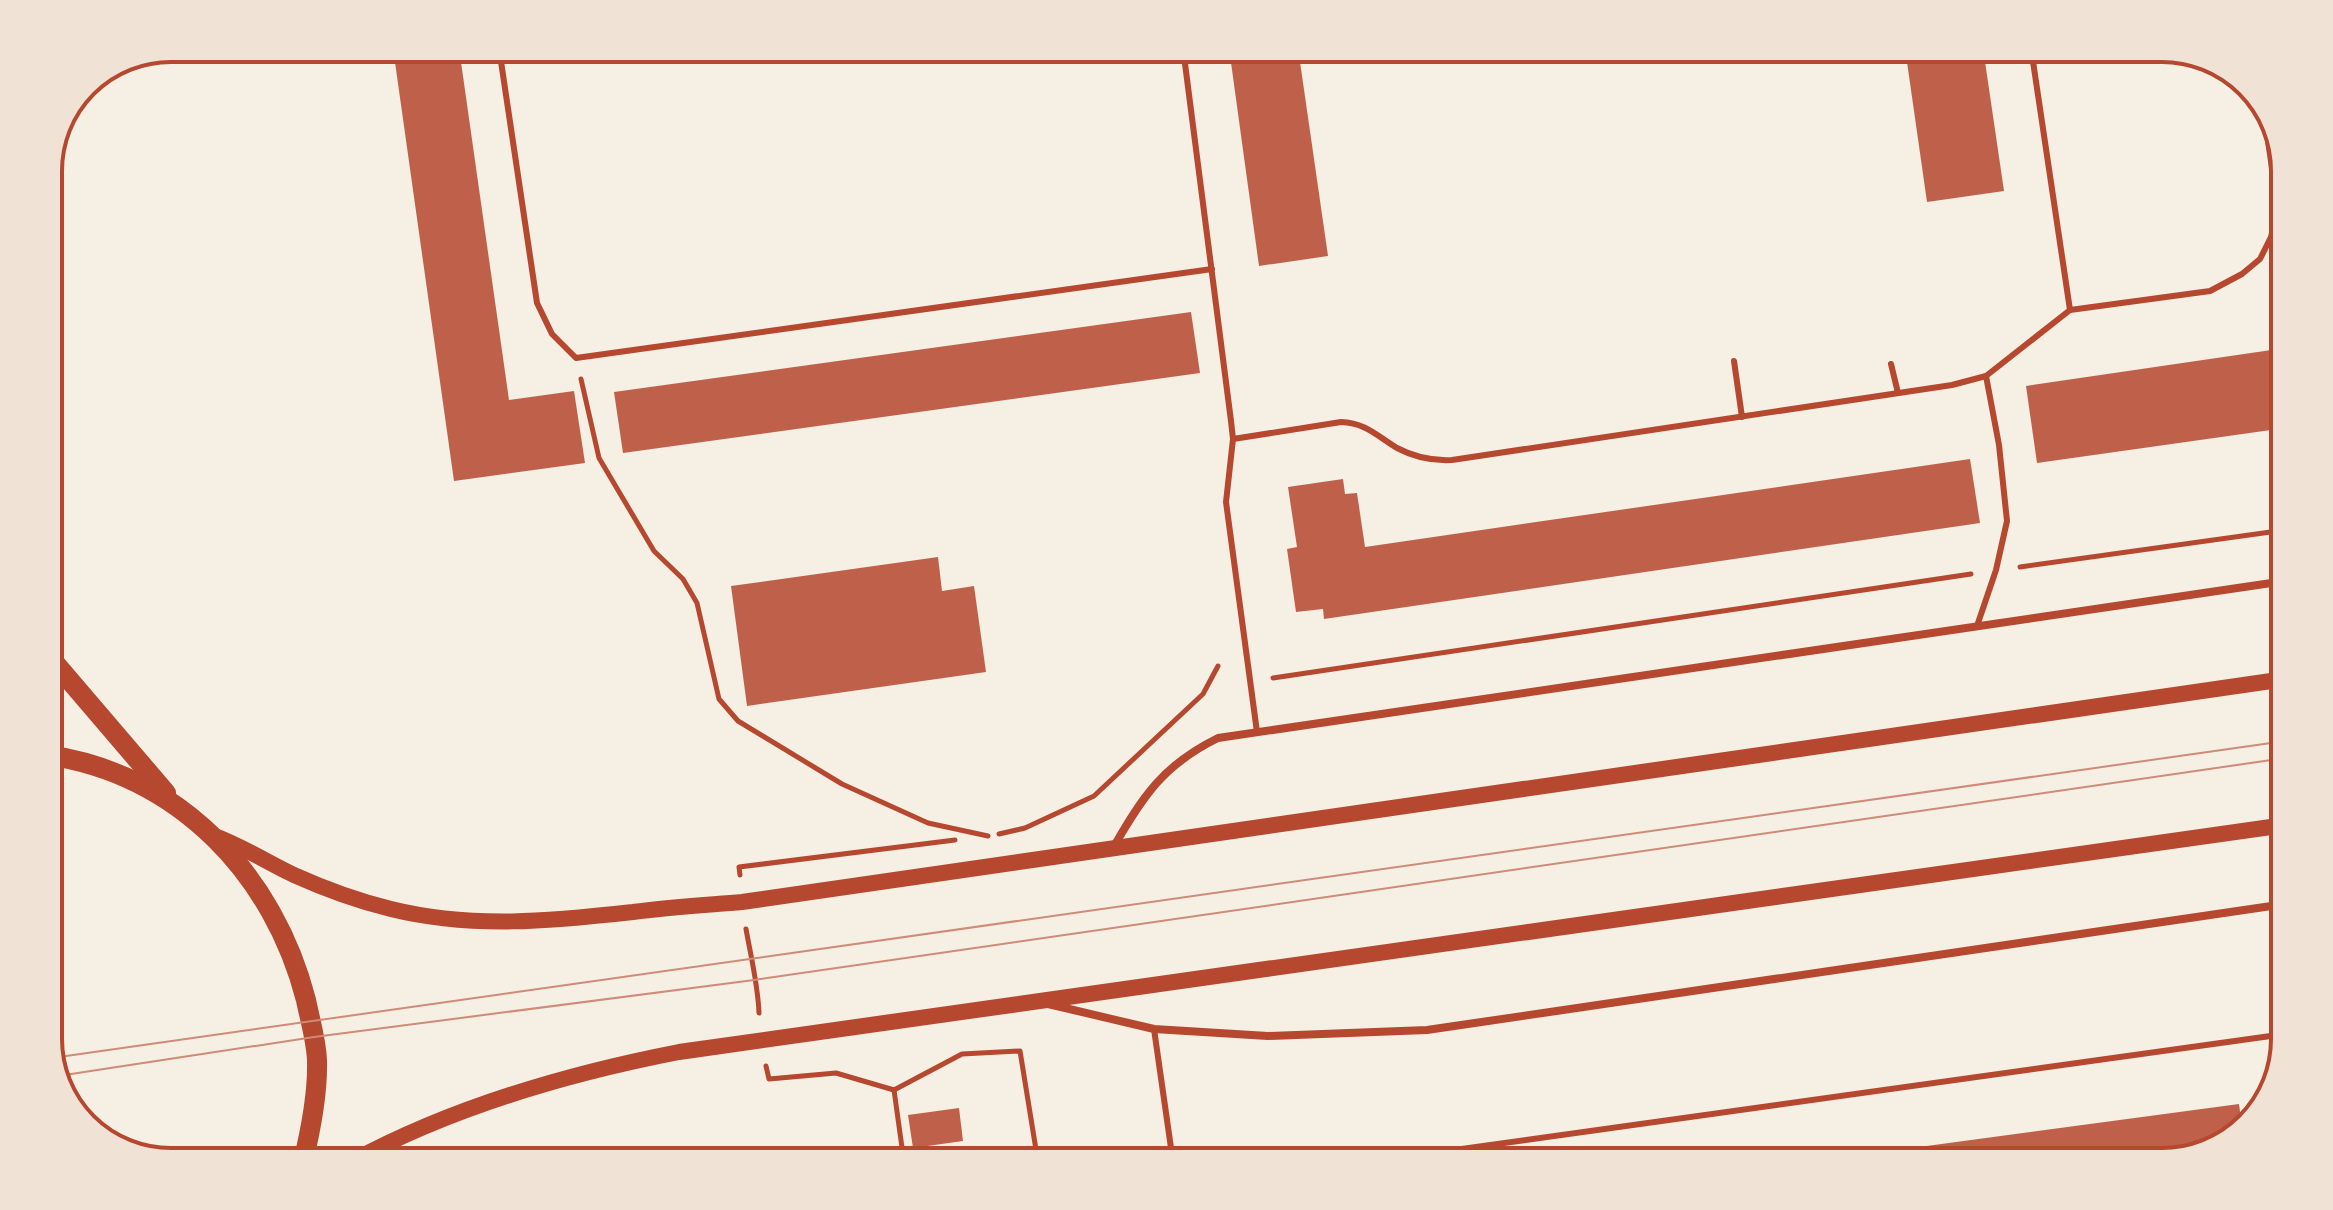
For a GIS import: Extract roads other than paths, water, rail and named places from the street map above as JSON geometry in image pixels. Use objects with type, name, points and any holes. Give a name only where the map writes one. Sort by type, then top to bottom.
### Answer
[{"type":"main road","points":[[62,671],[179,809]]},
{"type":"main road","points":[[212,835],[237,843],[291,874],[390,909],[443,920],[500,923],[567,920],[742,902],[2271,681]]},
{"type":"main road","points":[[62,759],[102,769],[148,789],[179,809],[212,835],[237,861],[274,915],[299,975],[314,1037],[317,1060],[314,1114],[306,1148]]},
{"type":"main road","points":[[378,1148],[479,1106],[563,1078],[625,1063],[760,1040],[2271,827]]},
{"type":"street","points":[[1113,848],[1138,804],[1171,765],[1192,750],[1218,738],[2271,583]]},
{"type":"street","points":[[1035,1002],[1154,1029],[1268,1036],[1427,1030],[2271,906]]},
{"type":"lane","points":[[501,62],[537,303],[552,334],[576,358],[1212,269]]},
{"type":"lane","points":[[1185,62],[1233,439],[1226,502],[1257,732]]},
{"type":"lane","points":[[2033,62],[2070,310]]},
{"type":"lane","points":[[1233,439],[1341,422],[1356,423],[1397,448],[1437,461],[1952,385],[1986,376],[2070,310],[2210,291],[2242,274],[2260,259],[2271,237]]},
{"type":"lane","points":[[1734,361],[1742,417]]},
{"type":"lane","points":[[1891,364],[1898,393]]},
{"type":"lane","points":[[1976,628],[1996,570],[2007,521],[1999,445],[1986,376]]},
{"type":"lane","points":[[1154,1029],[1171,1148]]},
{"type":"lane","points":[[1468,1148],[2271,1036]]},
{"type":"tram line","points":[[63,1056],[2271,743]]},
{"type":"tram line","points":[[68,1074],[314,1037],[754,980],[2271,760]]}]
